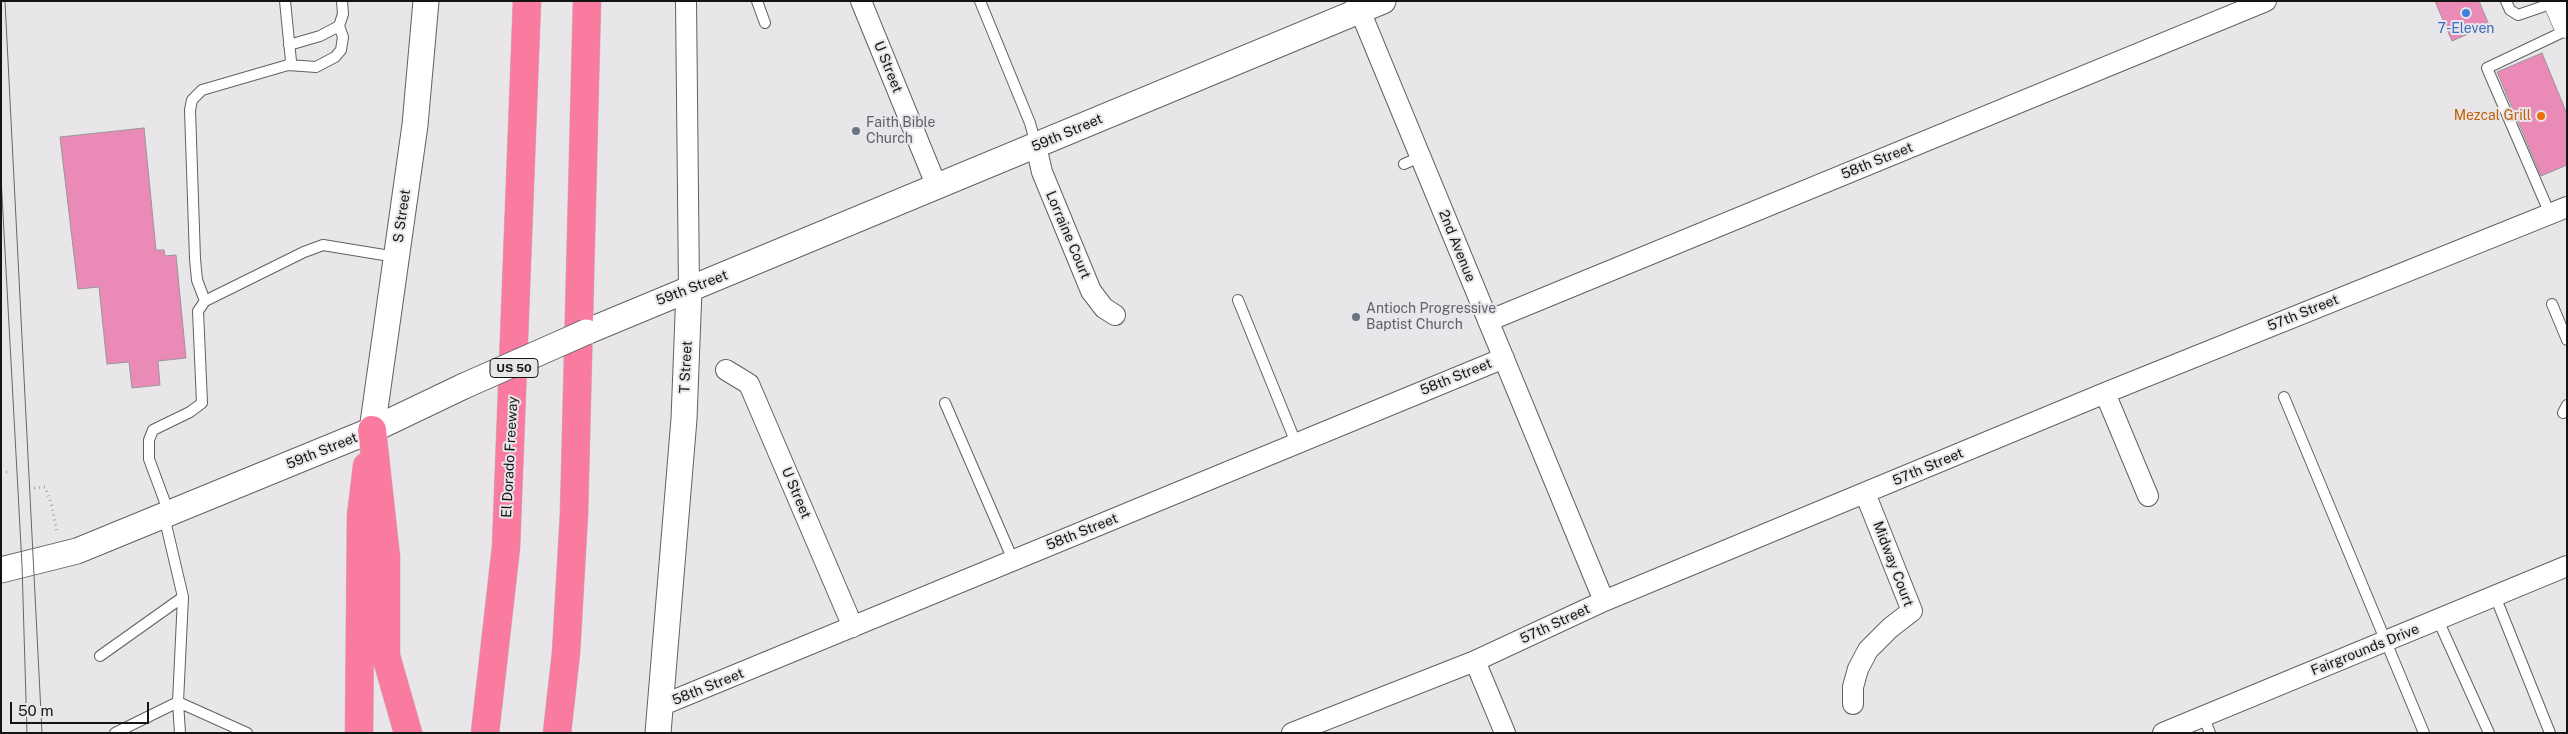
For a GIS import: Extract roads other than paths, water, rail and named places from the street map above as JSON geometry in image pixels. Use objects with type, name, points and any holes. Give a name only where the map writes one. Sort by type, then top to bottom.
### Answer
[{"type":"highway","name":"El Dorado Freeway","points":[[485,733],[506,547],[528,1]]},
{"type":"highway","points":[[557,733],[566,653],[574,514],[587,1]]},
{"type":"highway","points":[[372,430],[386,557],[386,656],[408,732]]},
{"type":"highway","points":[[359,733],[361,516],[372,430]]},
{"type":"main road","points":[[2557,1],[2567,24]]},
{"type":"street","name":"S Street","points":[[372,430],[414,126],[426,1]]},
{"type":"street","name":"U Street","points":[[862,1],[937,187]]},
{"type":"street","name":"59th Street","points":[[1,570],[64,554],[372,430],[464,386],[635,310],[689,290],[1036,146],[1358,6],[1383,1]]},
{"type":"street","name":"58th Street","points":[[1488,320],[2266,1]]},
{"type":"street","name":"T Street","points":[[658,733],[684,419],[689,290],[691,3]]},
{"type":"street","name":"2nd Avenue","points":[[1358,6],[1412,160],[1488,320],[1604,601]]},
{"type":"street","name":"Lorraine Court","points":[[1036,146],[1042,172],[1091,291],[1104,308],[1115,315]]},
{"type":"street","name":"57th Street","points":[[1292,733],[1475,661],[1604,601],[2105,393],[2558,210]]},
{"type":"street","name":"58th Street","points":[[660,706],[1296,443],[1361,409],[1504,358]]},
{"type":"street","name":"U Street","points":[[726,370],[748,384],[853,626]]},
{"type":"street","points":[[2105,393],[2148,496]]},
{"type":"street","name":"Midway Court","points":[[1853,704],[1853,687],[1858,669],[1868,650],[1890,628],[1912,611],[1865,493]]},
{"type":"street","name":"Fairgrounds Drive","points":[[2163,733],[2206,725],[2387,641],[2567,566]]},
{"type":"street","points":[[1475,661],[1505,733]]},
{"type":"lane","points":[[285,1],[291,61],[288,65]]},
{"type":"lane","points":[[205,301],[197,280],[195,259],[190,110],[192,100],[202,90],[288,65],[316,67],[335,57],[341,50],[343,37],[339,26],[343,14],[342,1]]},
{"type":"lane","points":[[757,1],[765,22]]},
{"type":"lane","points":[[980,1],[1030,123],[1036,146]]},
{"type":"lane","points":[[2506,1],[2510,10],[2518,15],[2557,1]]},
{"type":"lane","points":[[290,45],[320,36],[339,26]]},
{"type":"lane","points":[[2558,210],[2486,68],[2567,30]]},
{"type":"lane","points":[[180,733],[178,702],[183,597],[166,514],[149,459],[149,440],[153,430],[190,412],[202,403],[198,311],[205,301],[304,252],[323,245],[396,257]]},
{"type":"lane","points":[[1238,300],[1296,443]]},
{"type":"lane","points":[[2552,304],[2567,340]]},
{"type":"lane","points":[[2284,397],[2424,733]]},
{"type":"lane","points":[[945,403],[1013,560]]},
{"type":"lane","points":[[2495,596],[2550,733]]},
{"type":"lane","points":[[100,656],[183,597]]},
{"type":"lane","points":[[2438,620],[2489,733]]},
{"type":"lane","points":[[115,733],[178,702]]},
{"type":"lane","points":[[178,702],[247,733]]},
{"type":"tram line","points":[[5,1],[42,733]]},
{"type":"tram line","points":[[1,177],[22,565],[27,733]]},
{"type":"place","name":"7-Eleven","points":[[2466,13]]},
{"type":"place","name":"Mezcal Grill","points":[[2541,116]]},
{"type":"place","name":"Faith Bible Church","points":[[856,131]]},
{"type":"place","name":"Antioch Progressive Baptist Church","points":[[1356,317]]}]
